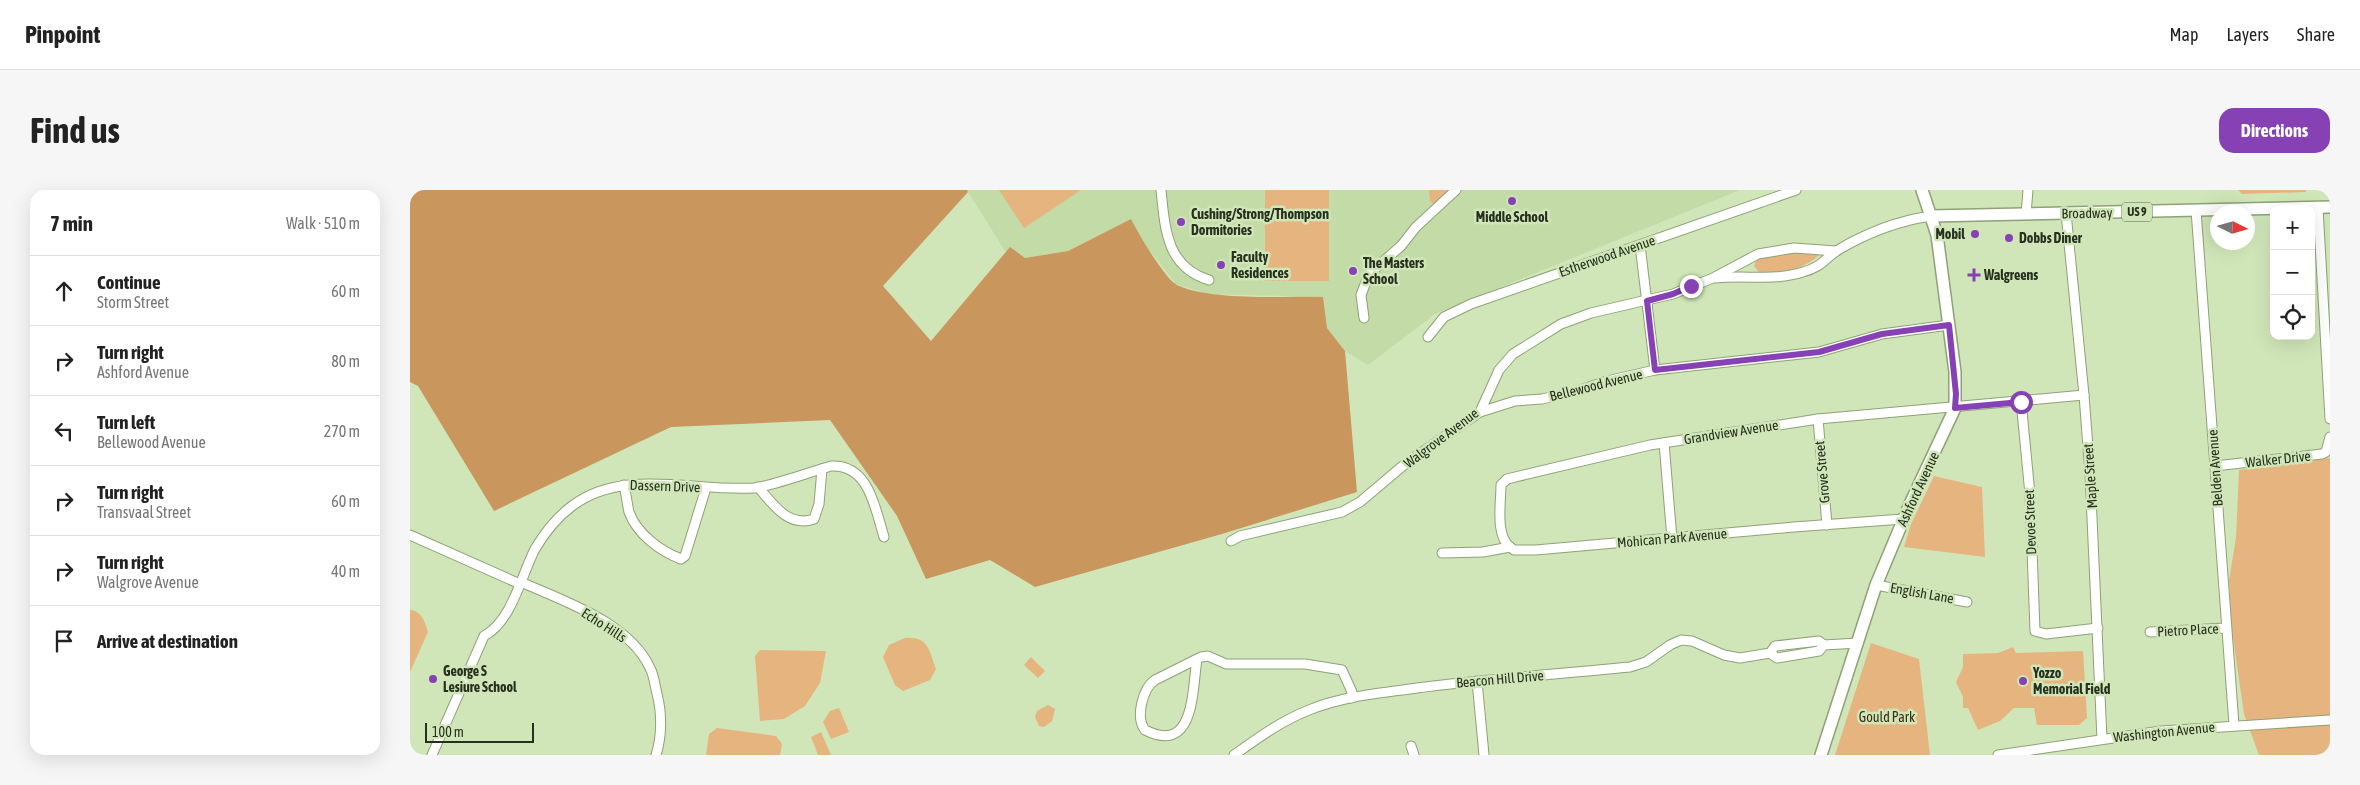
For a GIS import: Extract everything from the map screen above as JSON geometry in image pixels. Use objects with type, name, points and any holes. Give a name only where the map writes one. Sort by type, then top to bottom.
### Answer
[{"type":"main road","points":[[1922,190],[1931,216]]},
{"type":"main road","name":"Broadway","points":[[1931,216],[2330,207]]},
{"type":"main road","name":"Ashford Avenue","points":[[1821,755],[1876,585],[1903,519],[1955,408],[1956,387],[1949,325],[1937,235],[1931,216]]},
{"type":"street","points":[[1161,190],[1166,236],[1170,244],[1182,262],[1198,276],[1209,280]]},
{"type":"street","points":[[1364,318],[1361,296],[1369,274],[1401,246],[1416,227],[1456,190]]},
{"type":"street","name":"Estherwood Avenue","points":[[1428,337],[1444,317],[1459,309],[1796,190]]},
{"type":"street","points":[[2026,214],[2028,190]]},
{"type":"street","points":[[2318,208],[2326,304],[2330,419]]},
{"type":"street","name":"Belden Avenue","points":[[2196,210],[2234,725]]},
{"type":"street","name":"Maple Street","points":[[2066,213],[2084,395],[2098,628],[2102,739]]},
{"type":"street","name":"Walgrove Avenue","points":[[1713,278],[1742,276],[1773,278],[1802,273],[1827,261],[1836,251],[1881,228],[1903,221],[1931,216]]},
{"type":"street","points":[[1640,245],[1655,370]]},
{"type":"street","name":"Walgrove Avenue","points":[[1232,541],[1240,536],[1342,512],[1360,502],[1405,464],[1480,412],[1499,370],[1513,354],[1533,340],[1579,316],[1673,294],[1713,278],[1741,261],[1770,251],[1806,248],[1836,251]]},
{"type":"street","name":"Bellewood Avenue","points":[[1480,412],[1515,401],[1542,399],[1574,392],[1607,381],[1655,370],[1819,352],[1882,334],[1949,325]]},
{"type":"street","name":"Grandview Avenue","points":[[1510,547],[1505,543],[1501,527],[1501,485],[1510,479],[1565,464],[1664,443],[1818,419],[2084,395]]},
{"type":"street","name":"Devoe Street","points":[[2021,402],[2030,494],[2034,631],[2046,634],[2098,628]]},
{"type":"street","name":"Grove Street","points":[[1818,419],[1827,525]]},
{"type":"street","name":"Walker Drive","points":[[2215,466],[2322,454],[2326,452],[2330,438]]},
{"type":"street","points":[[1664,443],[1672,539]]},
{"type":"street","name":"Dassern Drive","points":[[432,755],[484,636],[496,630],[535,550],[552,523],[573,504],[600,491],[624,484],[644,483],[706,488],[758,487],[822,469],[840,466],[854,471],[870,491],[884,537]]},
{"type":"street","points":[[758,487],[784,516],[809,521],[814,520],[822,469]]},
{"type":"street","points":[[624,484],[630,512],[636,525],[657,546],[668,554],[681,559],[685,556],[706,488]]},
{"type":"street","name":"Mohican Park Avenue","points":[[1442,553],[1483,552],[1510,547],[1514,550],[1536,550],[1903,519]]},
{"type":"street","points":[[410,535],[520,583]]},
{"type":"street","name":"Echo Hills","points":[[520,583],[596,616],[633,644],[650,668],[659,702],[661,725],[656,755]]},
{"type":"street","name":"English Lane","points":[[1876,585],[1967,602]]},
{"type":"street","name":"Pietro Place","points":[[2150,632],[2226,628]]},
{"type":"street","name":"Beacon Hill Drive","points":[[1234,755],[1267,731],[1295,716],[1350,698],[1477,680],[1630,667],[1646,662],[1670,644],[1681,640],[1692,641],[1724,655],[1740,658],[1770,653],[1775,646],[1819,640],[1824,646],[1858,643]]},
{"type":"street","points":[[1197,659],[1189,713],[1183,726],[1174,734],[1166,736],[1145,730],[1140,722],[1142,706],[1149,684],[1197,659],[1212,657],[1226,664],[1305,664],[1342,670],[1352,692],[1350,698]]},
{"type":"street","points":[[1477,680],[1484,755]]},
{"type":"street","name":"Washington Avenue","points":[[1998,755],[2035,752],[2102,739],[2160,731],[2330,720]]},
{"type":"shaded area","points":[[410,190],[967,190],[968,192],[883,286],[931,341],[1010,247],[1025,258],[1068,251],[1131,219],[1159,265],[1177,285],[1191,290],[1227,296],[1323,297],[1327,328],[1345,351],[1357,492],[1222,534],[1035,587],[990,560],[926,579],[897,516],[830,420],[671,427],[494,511],[418,386],[410,382]]},
{"type":"shaded area","name":"The Masters School","points":[[967,190],[1740,190],[1435,314],[1368,365],[1345,351],[1327,328],[1323,297],[1208,294],[1176,284],[1144,243],[1131,219],[1068,251],[1025,258],[1005,251]]},
{"type":"green space","points":[[999,190],[1081,190],[1024,228]]},
{"type":"green space","points":[[1265,190],[1329,190],[1329,281],[1265,281]]},
{"type":"green space","points":[[1429,190],[1454,190],[1436,204],[1430,200]]},
{"type":"green space","points":[[2238,190],[2306,190],[2306,192],[2242,194]]},
{"type":"green space","points":[[1795,251],[1819,255],[1806,264],[1791,270],[1759,272],[1754,266],[1757,259]]},
{"type":"green space","points":[[2330,458],[2330,755],[2259,755],[2244,714],[2232,631],[2229,581],[2236,537],[2239,470]]},
{"type":"green space","points":[[1934,476],[1982,487],[1985,557],[1904,547],[1911,524]]},
{"type":"green space","points":[[410,610],[420,615],[428,632],[410,672]]},
{"type":"green space","points":[[905,638],[919,639],[924,642],[936,669],[930,680],[903,691],[895,685],[883,657],[889,645]]},
{"type":"green space","name":"Gould Park","points":[[1871,643],[1919,659],[1930,755],[1835,755]]},
{"type":"green space","name":"Yozzo Memorial Field","points":[[2013,647],[2016,653],[2083,651],[2087,718],[2079,725],[2037,725],[2034,708],[2014,708],[2000,721],[1978,730],[1968,708],[1963,708],[1963,697],[1956,682],[1963,667],[1963,654],[1998,653]]},
{"type":"green space","points":[[760,650],[826,651],[820,683],[805,706],[784,719],[760,721],[755,656]]},
{"type":"green space","points":[[1031,657],[1045,671],[1038,678],[1024,665]]},
{"type":"green space","points":[[1048,705],[1055,709],[1052,721],[1044,727],[1039,726],[1035,717],[1037,711]]},
{"type":"green space","points":[[839,708],[849,732],[831,739],[823,722],[830,711]]},
{"type":"green space","points":[[717,728],[776,736],[782,744],[780,755],[706,755],[709,734]]},
{"type":"green space","points":[[821,732],[831,755],[818,755],[811,737]]},
{"type":"place","name":"Middle School","points":[[1512,201]]},
{"type":"place","name":"Cushing/Strong/Thompson Dormitories","points":[[1181,222]]},
{"type":"place","name":"Mobil","points":[[1975,234]]},
{"type":"place","name":"Dobbs Diner","points":[[2009,238]]},
{"type":"place","name":"Faculty Residences","points":[[1221,265]]},
{"type":"place","name":"The Masters School","points":[[1353,271]]},
{"type":"place","name":"Walgreens","points":[[1974,275]]},
{"type":"place","name":"George S Lesiure School","points":[[433,679]]},
{"type":"place","name":"Yozzo Memorial Field","points":[[2023,681]]},
{"type":"route","points":[[1691,286],[1673,294],[1647,301],[1655,370],[1819,352],[1882,334],[1949,325],[1956,394],[1955,408],[2021,402]]}]
